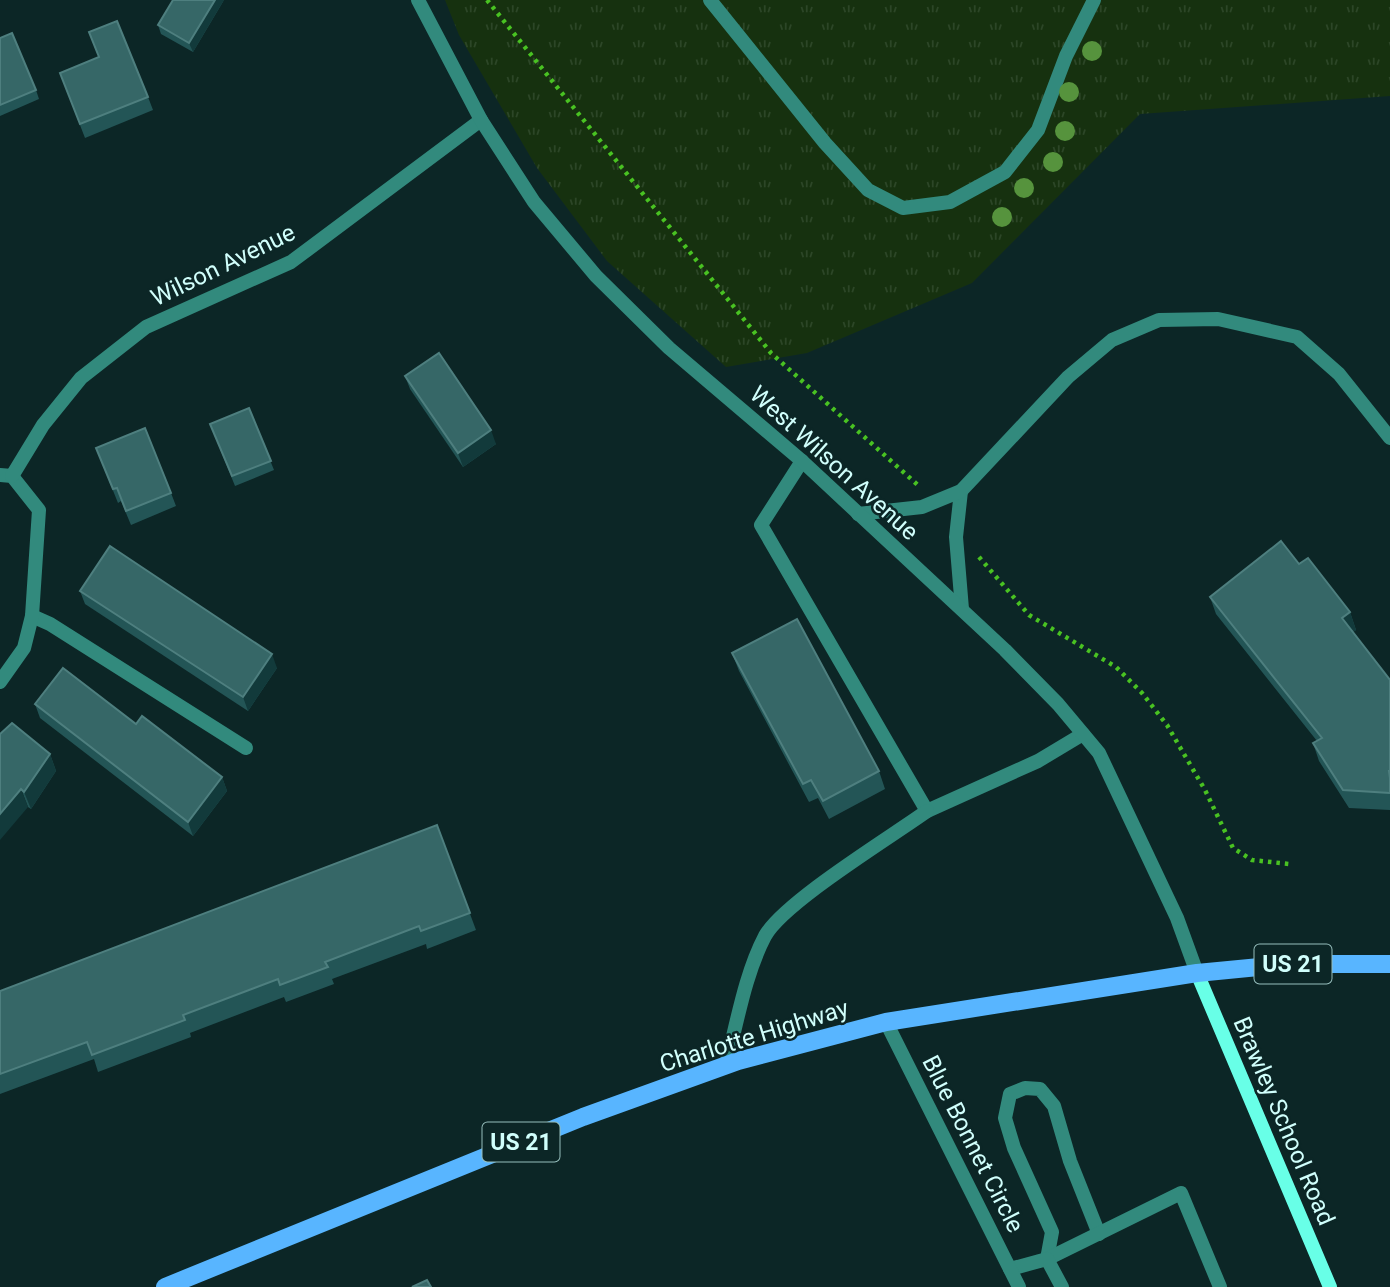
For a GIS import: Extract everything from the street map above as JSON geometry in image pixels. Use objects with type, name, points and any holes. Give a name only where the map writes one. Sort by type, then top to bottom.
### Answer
[{"type":"main road","name":"Charlotte Highway","points":[[165,1287],[574,1121],[726,1065],[886,1022],[1197,973],[1290,964],[1390,964]]},
{"type":"main road","name":"Brawley School Road","points":[[1197,973],[1330,1287]]},
{"type":"street","name":"West Wilson Avenue","points":[[418,0],[481,120],[534,202],[596,276],[669,348],[802,461],[962,610],[1058,704],[1099,753],[1146,848],[1197,973]]},
{"type":"street","points":[[710,0],[825,143],[868,190],[903,208],[950,202],[1005,172],[1038,130],[1066,56],[1094,0]]},
{"type":"street","name":"Wilson Avenue","points":[[0,681],[24,648],[32,617],[39,510],[6,475],[80,378],[146,327],[291,262],[481,120]]},
{"type":"street","points":[[858,514],[922,507],[961,491],[1068,377],[1112,340],[1159,320],[1218,319],[1297,337],[1339,374],[1390,438]]},
{"type":"street","points":[[802,461],[761,525],[927,811]]},
{"type":"street","points":[[961,491],[956,537],[962,610]]},
{"type":"street","points":[[32,617],[50,624],[246,748]]},
{"type":"street","points":[[726,1065],[745,993],[765,936],[773,925],[797,903],[927,811],[1038,761],[1083,734]]},
{"type":"street","name":"Blue Bonnet Circle","points":[[886,1022],[1018,1287]]},
{"type":"street","points":[[1062,1287],[1047,1259],[1052,1232],[1014,1148],[1005,1118],[1010,1094],[1025,1088],[1040,1089],[1055,1106],[1070,1161],[1099,1234]]},
{"type":"street","points":[[1010,1269],[1047,1259],[1181,1194],[1220,1287]]},
{"type":"path","points":[[487,0],[762,343],[810,391],[916,481],[924,497]]},
{"type":"path","points":[[974,545],[988,569],[1030,615],[1116,667],[1142,693],[1167,725],[1205,790],[1233,848],[1252,860],[1289,864]]},
{"type":"green space","points":[[445,0],[1390,0],[1390,96],[1140,114],[972,283],[807,353],[726,367],[607,261],[537,168],[459,35]]},
{"type":"building","points":[[173,0],[215,0],[189,43],[158,25]]},
{"type":"building","points":[[117,21],[148,97],[80,124],[60,73],[99,57],[89,32]]},
{"type":"building","points":[[12,33],[36,90],[0,105],[0,38]]},
{"type":"building","points":[[439,353],[491,430],[458,453],[405,376]]},
{"type":"building","points":[[249,408],[271,461],[232,476],[210,424]]},
{"type":"building","points":[[145,428],[171,493],[126,511],[117,488],[113,489],[96,448]]},
{"type":"building","points":[[1281,541],[1299,564],[1308,558],[1350,612],[1342,618],[1390,680],[1390,793],[1343,790],[1313,743],[1322,738],[1210,597]]},
{"type":"building","points":[[110,546],[272,654],[243,697],[80,591]]},
{"type":"building","points":[[797,619],[879,771],[823,801],[811,780],[803,784],[732,653]]},
{"type":"building","points":[[63,668],[136,724],[142,716],[222,777],[188,822],[35,704]]},
{"type":"building","points":[[12,723],[50,754],[24,792],[21,789],[0,814],[0,734]]},
{"type":"building","points":[[437,825],[470,913],[421,931],[419,926],[325,962],[328,967],[280,985],[278,979],[183,1015],[185,1020],[92,1055],[87,1042],[0,1074],[0,991]]},
{"type":"building","points":[[427,1280],[431,1287],[412,1287]]}]
